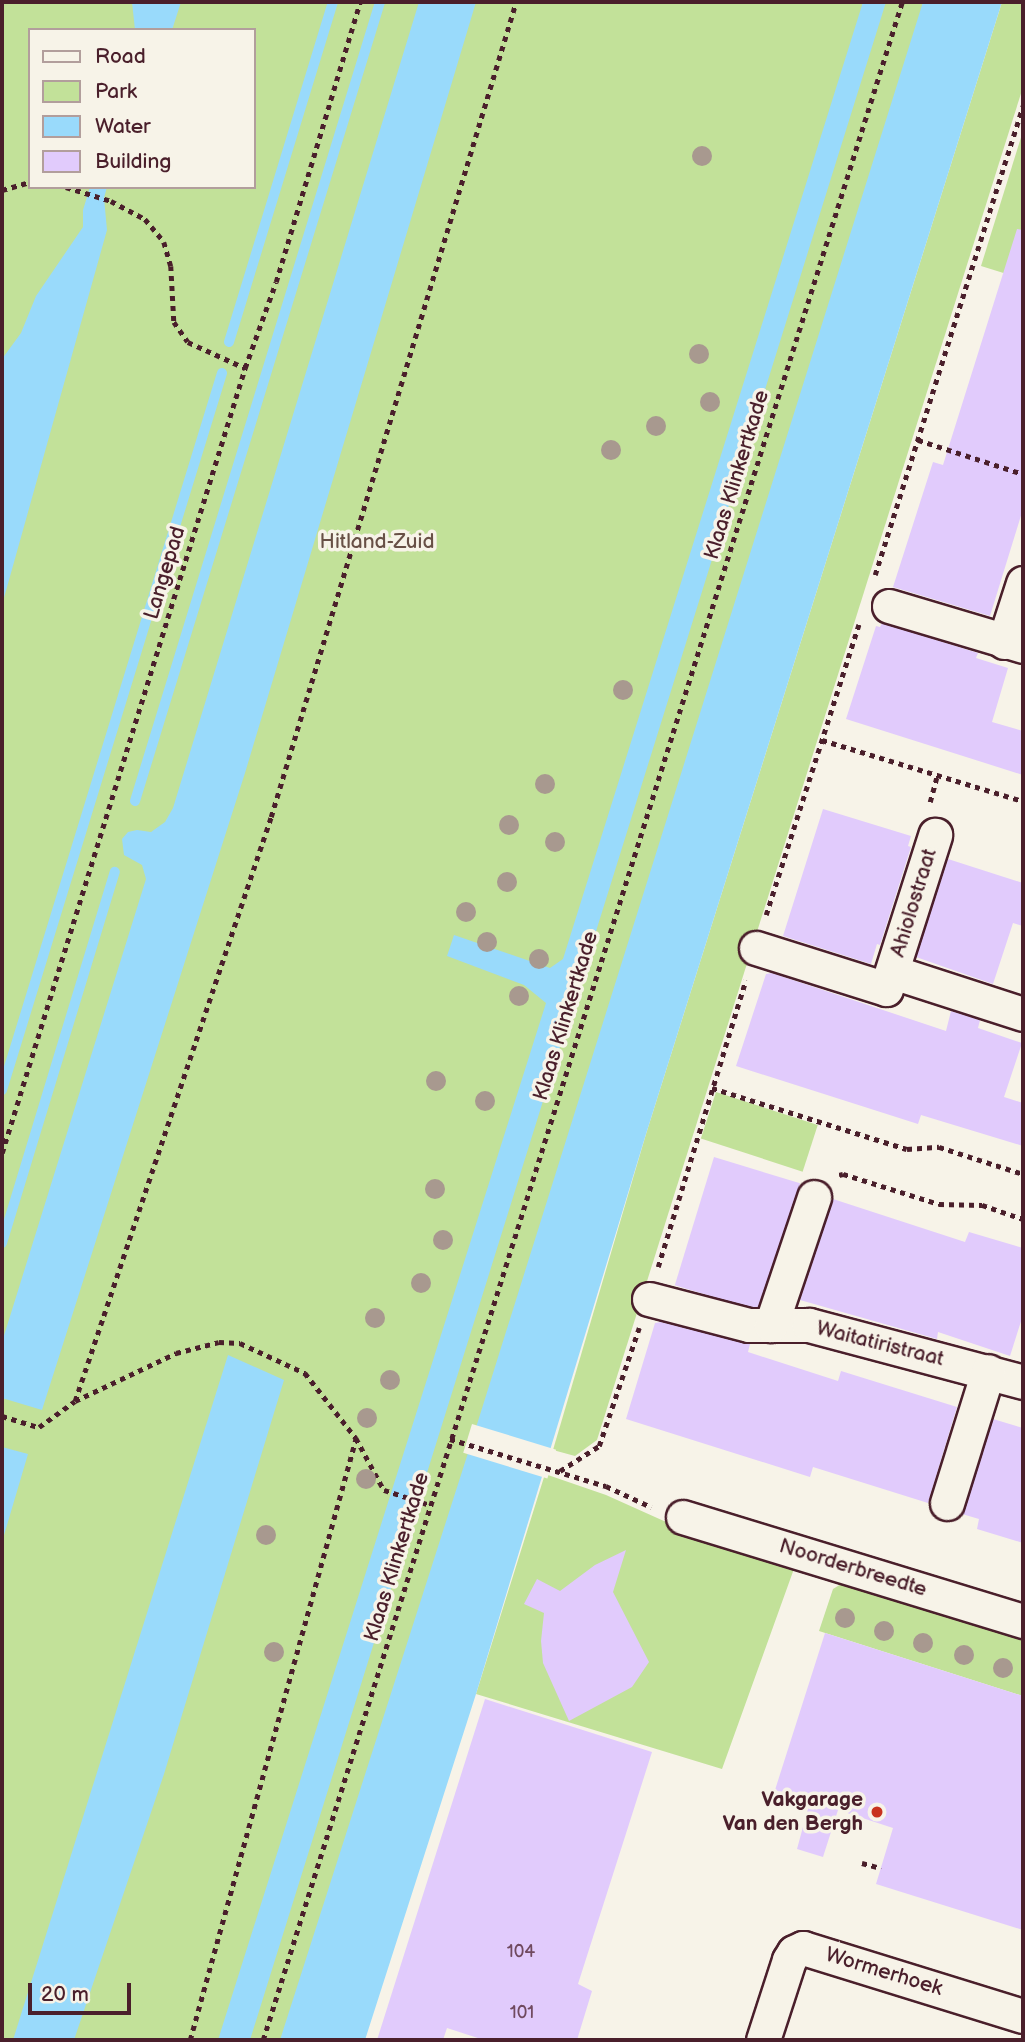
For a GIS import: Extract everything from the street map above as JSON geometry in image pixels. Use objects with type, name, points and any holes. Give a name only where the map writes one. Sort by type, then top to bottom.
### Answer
[{"type":"street","points":[[875,600],[1014,644],[1023,583]]},
{"type":"street","name":"Ahiolostraat","points":[[756,948],[886,989],[936,835]]},
{"type":"street","name":"Ahiolostraat","points":[[893,972],[1023,1014]]},
{"type":"street","points":[[771,1325],[814,1197]]},
{"type":"street","name":"Waitatiristraat","points":[[649,1299],[749,1325],[809,1325],[1023,1382]]},
{"type":"street","points":[[947,1503],[988,1371]]},
{"type":"street","name":"Noorderbreedte","points":[[682,1517],[1023,1621]]},
{"type":"street","name":"Wormerhoek","points":[[763,2040],[789,1960],[794,1952],[803,1948],[1023,2016]]},
{"type":"path","name":"Langepad","points":[[2,1153],[245,368],[276,282],[360,2]]},
{"type":"path","points":[[75,1401],[271,817],[516,2]]},
{"type":"path","name":"Klaas Klinkertkade","points":[[263,2040],[902,2]]},
{"type":"path","points":[[560,1471],[600,1446],[649,1299],[712,1088],[822,740],[875,600],[918,440],[1023,105]]},
{"type":"path","points":[[2,190],[28,183]]},
{"type":"path","points":[[72,189],[111,201],[145,219],[164,242],[171,266],[174,321],[188,342],[245,368]]},
{"type":"path","points":[[918,440],[1023,474]]},
{"type":"path","points":[[822,740],[1023,801]]},
{"type":"path","points":[[712,1088],[907,1149],[939,1147],[1023,1174]]},
{"type":"path","points":[[814,1197],[826,1178],[844,1174],[939,1204],[982,1205],[1023,1219]]},
{"type":"path","points":[[2,1416],[38,1427],[75,1401],[176,1353],[219,1342],[240,1343],[305,1373],[356,1438],[384,1490],[430,1505]]},
{"type":"path","points":[[190,2040],[356,1438]]},
{"type":"path","points":[[450,1439],[606,1486],[654,1508],[682,1517]]},
{"type":"path","points":[[862,1863],[881,1868]]},
{"type":"green space","name":"Hitland-Zuid","points":[[2,2],[945,2],[297,2040],[2,2040]]},
{"type":"green space","points":[[1002,2],[1023,2],[1023,87],[597,1440],[575,1456],[553,1450],[646,1134]]},
{"type":"green space","points":[[1023,131],[1023,279],[981,266]]},
{"type":"green space","points":[[716,1092],[818,1125],[803,1172],[701,1139]]},
{"type":"green space","points":[[545,1474],[606,1495],[675,1526],[795,1566],[722,1769],[476,1694]]},
{"type":"green space","points":[[846,1581],[1023,1635],[1023,1696],[819,1631],[833,1589]]},
{"type":"water","points":[[132,2],[181,2],[173,28],[135,28]]},
{"type":"water","points":[[419,2],[476,2],[245,773],[42,1410],[2,1398],[2,1342],[146,879],[142,865],[124,855],[122,839],[128,832],[151,832],[165,822],[173,808]]},
{"type":"water","points":[[863,2],[886,2],[250,2040],[218,2040],[546,1003],[524,985],[447,956],[454,935],[550,968],[563,959]]},
{"type":"water","points":[[923,2],[1002,2],[646,1134],[476,1694],[365,2040],[280,2040],[468,1453]]},
{"type":"water","points":[[89,189],[106,189],[104,198],[107,230],[2,605],[2,359],[21,333],[36,296],[83,227],[83,210]]},
{"type":"water","points":[[228,1355],[284,1380],[164,1774],[74,2040],[13,2040]]},
{"type":"water","points":[[2,1447],[28,1454],[2,1542]]},
{"type":"pier","points":[[472,1424],[556,1450],[547,1478],[463,1453]]},
{"type":"building","points":[[1017,229],[1023,230],[1023,509],[990,616],[893,587],[933,462],[943,465]]},
{"type":"building","points":[[882,623],[978,653],[976,658],[1008,668],[992,722],[1023,731],[1023,775],[846,719],[876,626],[880,627]]},
{"type":"building","points":[[823,809],[911,836],[908,846],[911,847],[880,945],[877,944],[871,964],[783,936]]},
{"type":"building","points":[[948,859],[1023,883],[1023,926],[1013,923],[993,984],[916,957]]},
{"type":"building","points":[[772,973],[946,1031],[951,1011],[980,1020],[978,1028],[1022,1043],[1004,1097],[1023,1103],[1023,1146],[921,1115],[918,1124],[736,1066],[766,974]]},
{"type":"building","points":[[714,1157],[800,1183],[761,1311],[675,1285]]},
{"type":"building","points":[[833,1199],[965,1242],[969,1232],[1023,1248],[1023,1315],[1010,1356],[938,1332],[937,1339],[800,1300]]},
{"type":"building","points":[[661,1322],[750,1344],[748,1352],[838,1381],[841,1371],[957,1407],[928,1503],[813,1467],[810,1477],[626,1419],[655,1323]]},
{"type":"building","points":[[993,1419],[1023,1428],[1023,1543],[977,1529],[979,1519],[962,1514]]},
{"type":"building","points":[[626,1550],[613,1592],[649,1662],[632,1687],[569,1721],[543,1663],[541,1641],[544,1613],[524,1604],[537,1579],[560,1591],[595,1565]]},
{"type":"building","points":[[825,1633],[1023,1696],[1023,1930],[876,1884],[893,1828],[838,1810],[823,1857],[797,1849],[810,1801],[775,1790]]},
{"type":"building","points":[[485,1699],[652,1752],[578,1984],[592,1991],[577,2040],[484,2040],[447,2028],[443,2040],[377,2040]]},
{"type":"waterway","points":[[229,342],[333,2]]},
{"type":"waterway","points":[[135,801],[380,2]]},
{"type":"waterway","points":[[2,1090],[222,373]]},
{"type":"waterway","points":[[2,1243],[115,872]]},
{"type":"place","name":"Vakgarage Van den Bergh","points":[[877,1812]]}]
